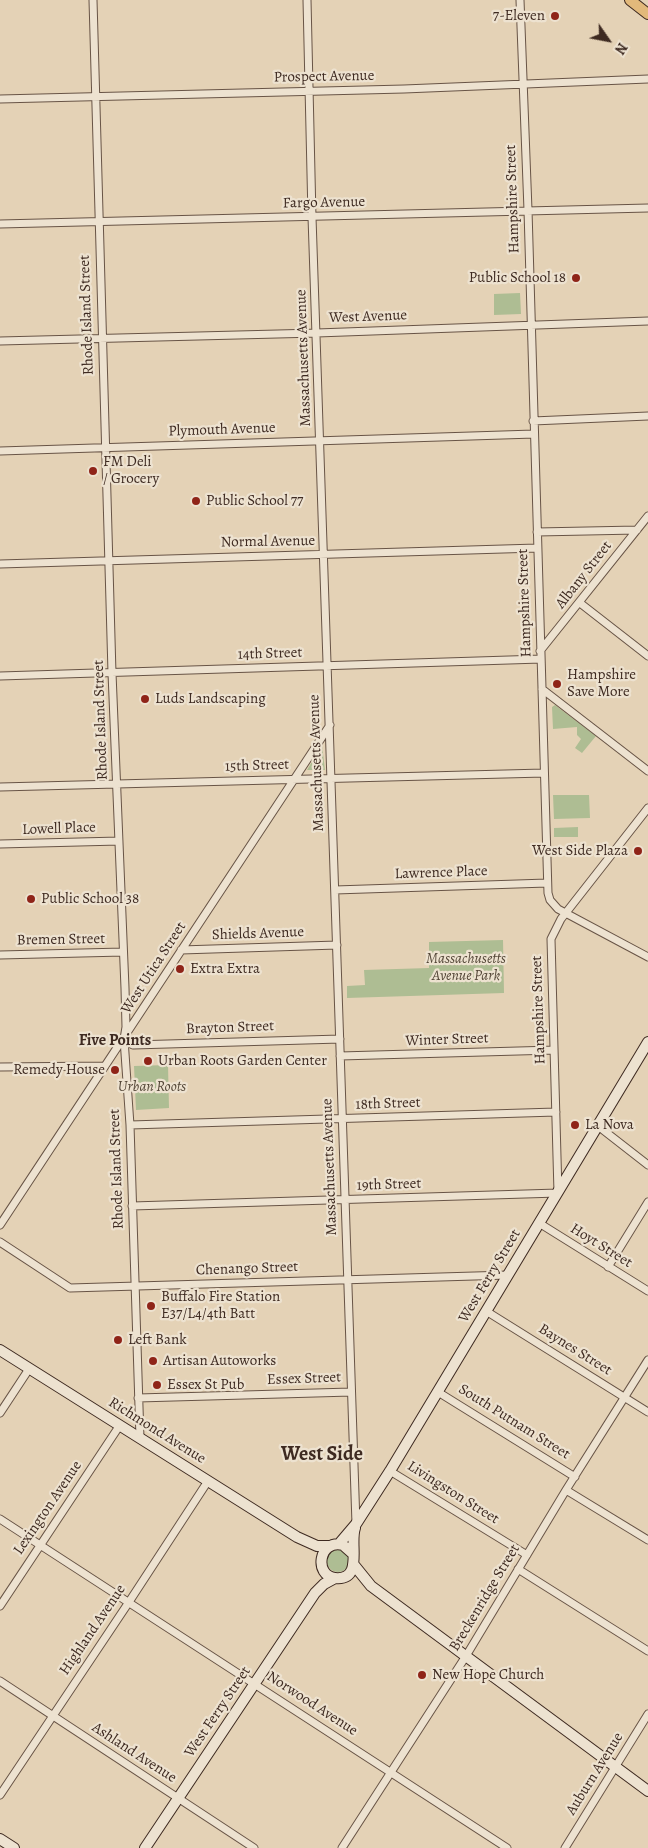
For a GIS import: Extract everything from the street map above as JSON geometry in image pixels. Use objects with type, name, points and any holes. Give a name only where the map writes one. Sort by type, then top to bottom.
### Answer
[{"type":"main road","points":[[630,0],[648,14]]},
{"type":"street","name":"Rhode Island Street","points":[[92,0],[112,673],[126,1027],[124,1039],[130,1125],[140,1438]]},
{"type":"street","name":"Massachusetts Avenue","points":[[307,0],[312,217],[356,1524]]},
{"type":"street","name":"Hampshire Street","points":[[520,0],[528,210],[547,882],[550,900],[558,909],[566,913],[551,939],[558,1193]]},
{"type":"street","name":"Prospect Avenue","points":[[0,99],[648,80]]},
{"type":"street","name":"Fargo Avenue","points":[[0,224],[648,208]]},
{"type":"street","name":"West Avenue","points":[[0,341],[317,333],[648,321]]},
{"type":"street","points":[[534,421],[648,416]]},
{"type":"street","name":"Plymouth Avenue","points":[[0,451],[534,434]]},
{"type":"street","name":"Albany Street","points":[[540,651],[648,516]]},
{"type":"street","points":[[537,532],[637,530]]},
{"type":"street","name":"Normal Avenue","points":[[0,564],[537,548]]},
{"type":"street","points":[[580,603],[648,656]]},
{"type":"street","name":"14th Street","points":[[0,676],[541,659]]},
{"type":"street","points":[[542,689],[648,771]]},
{"type":"street","name":"West Utica Street","points":[[0,1225],[330,725]]},
{"type":"street","name":"15th Street","points":[[0,787],[544,773]]},
{"type":"street","points":[[648,808],[566,913],[648,957]]},
{"type":"street","name":"Lowell Place","points":[[0,844],[119,841]]},
{"type":"street","name":"Lawrence Place","points":[[335,890],[547,882]]},
{"type":"street","name":"Shields Avenue","points":[[181,950],[337,945]]},
{"type":"street","name":"Bremen Street","points":[[0,955],[123,952]]},
{"type":"street","name":"Brayton Street","points":[[124,1039],[133,1045],[340,1039]]},
{"type":"street","name":"West Ferry Street","points":[[352,1553],[352,1534],[356,1524],[438,1392],[648,1042]]},
{"type":"street","name":"Winter Street","points":[[340,1056],[554,1050]]},
{"type":"street","points":[[0,1067],[104,1066]]},
{"type":"street","name":"18th Street","points":[[130,1125],[556,1112]]},
{"type":"street","points":[[598,1126],[648,1165]]},
{"type":"street","name":"19th Street","points":[[132,1206],[558,1193]]},
{"type":"street","points":[[608,1267],[648,1202]]},
{"type":"street","name":"Hoyt Street","points":[[539,1223],[648,1292]]},
{"type":"street","name":"Chenango Street","points":[[0,1242],[70,1288],[508,1275]]},
{"type":"street","name":"Baynes Street","points":[[486,1311],[648,1412]]},
{"type":"street","name":"Richmond Avenue","points":[[0,1350],[298,1537],[317,1546],[335,1545]]},
{"type":"street","name":"Breckenridge Street","points":[[342,1848],[466,1656],[566,1490],[648,1360]]},
{"type":"street","points":[[0,1412],[29,1368]]},
{"type":"street","name":"Essex Street","points":[[138,1398],[351,1392]]},
{"type":"street","name":"South Putnam Street","points":[[438,1392],[575,1477]]},
{"type":"street","name":"Lexington Avenue","points":[[0,1606],[120,1425]]},
{"type":"street","name":"Livingston Street","points":[[390,1471],[527,1555]]},
{"type":"street","name":"Highland Avenue","points":[[0,1795],[208,1481]]},
{"type":"street","points":[[566,1490],[648,1540]]},
{"type":"street","name":"Norwood Avenue","points":[[0,1519],[507,1848]]},
{"type":"street","name":"West Ferry Street","points":[[335,1545],[356,1524]]},
{"type":"street","name":"Richmond Avenue","points":[[298,1537],[314,1551],[322,1565]]},
{"type":"street","points":[[371,1586],[328,1575],[322,1565],[323,1553],[335,1545],[346,1547],[352,1553],[354,1565],[371,1586],[648,1791]]},
{"type":"street","name":"West Ferry Street","points":[[315,1592],[322,1565]]},
{"type":"street","points":[[340,1577],[351,1572],[354,1565]]},
{"type":"street","points":[[518,1569],[648,1651]]},
{"type":"street","name":"West Ferry Street","points":[[145,1848],[315,1592],[324,1584],[340,1577]]},
{"type":"street","name":"Ashland Avenue","points":[[0,1681],[254,1848]]},
{"type":"street","name":"Auburn Avenue","points":[[565,1848],[648,1714]]},
{"type":"street","points":[[0,1839],[14,1848]]},
{"type":"green space","points":[[520,293],[521,314],[494,315],[494,294]]},
{"type":"green space","points":[[555,705],[596,736],[582,753],[575,748],[581,739],[577,735],[577,727],[553,729],[552,707]]},
{"type":"green space","points":[[322,745],[325,770],[307,770]]},
{"type":"green space","points":[[553,795],[589,795],[590,818],[554,819]]},
{"type":"green space","points":[[578,827],[578,837],[554,837],[554,828]]},
{"type":"green space","name":"Massachusetts Avenue Park","points":[[503,940],[504,993],[347,998],[347,986],[365,985],[364,970],[429,968],[429,942]]},
{"type":"green space","name":"Urban Roots","points":[[168,1065],[169,1108],[136,1110],[134,1066]]},
{"type":"green space","points":[[338,1550],[346,1553],[349,1561],[346,1569],[338,1572],[330,1569],[327,1561],[330,1553]]},
{"type":"place","name":"7-Eleven","points":[[555,16]]},
{"type":"place","name":"Public School 18","points":[[576,278]]},
{"type":"place","name":"FM Deli / Grocery","points":[[93,471]]},
{"type":"place","name":"Public School 77","points":[[196,501]]},
{"type":"place","name":"Hampshire Save More","points":[[557,684]]},
{"type":"place","name":"Luds Landscaping","points":[[145,699]]},
{"type":"place","name":"West Side Plaza","points":[[638,851]]},
{"type":"place","name":"Public School 38","points":[[31,899]]},
{"type":"place","name":"Extra Extra","points":[[180,969]]},
{"type":"place","name":"Urban Roots Garden Center","points":[[148,1061]]},
{"type":"place","name":"Remedy House","points":[[115,1070]]},
{"type":"place","name":"La Nova","points":[[575,1125]]},
{"type":"place","name":"Buffalo Fire Station E37/L4/4th Batt","points":[[151,1306]]},
{"type":"place","name":"Left Bank","points":[[118,1340]]},
{"type":"place","name":"Artisan Autoworks","points":[[153,1361]]},
{"type":"place","name":"Essex St Pub","points":[[157,1385]]},
{"type":"place","name":"New Hope Church","points":[[422,1675]]},
{"type":"district","name":"Five Points","points":[[115,1041]]},
{"type":"district","name":"West Side","points":[[322,1455]]}]
